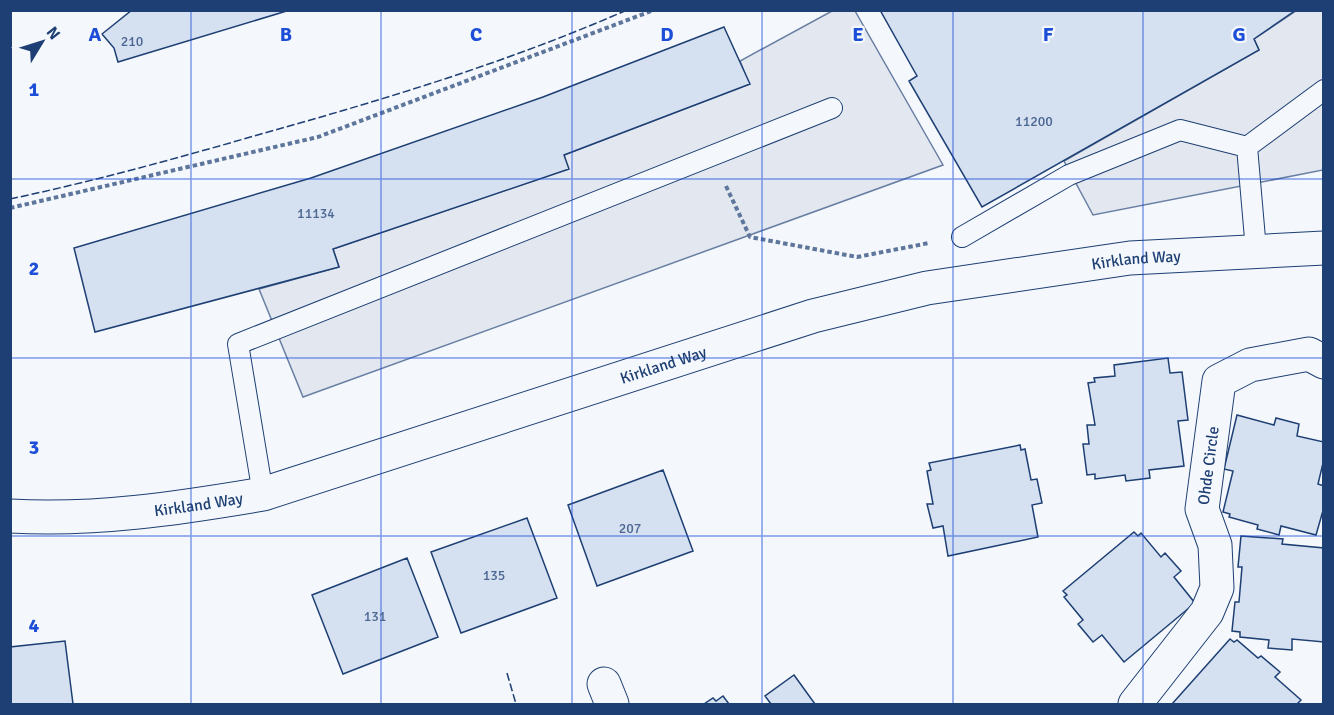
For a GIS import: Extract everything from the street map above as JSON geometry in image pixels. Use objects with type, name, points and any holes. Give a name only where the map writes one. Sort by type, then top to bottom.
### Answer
[{"type":"main road","name":"Kirkland Way","points":[[10,516],[57,519],[170,510],[263,494],[813,316],[927,288],[1130,258],[1323,248]]},
{"type":"main road","name":"Ohde Circle","points":[[1135,705],[1207,612],[1217,588],[1215,545],[1202,509],[1219,381],[1250,365],[1309,354],[1323,362]]},
{"type":"lane","points":[[1247,147],[1323,90]]},
{"type":"lane","points":[[263,494],[238,344],[832,108]]},
{"type":"lane","points":[[962,237],[1069,175],[1180,130],[1247,147]]},
{"type":"lane","points":[[1247,147],[1256,250]]},
{"type":"path","points":[[10,208],[318,137],[654,10]]},
{"type":"path","points":[[711,156],[750,237],[857,257],[962,237]]},
{"type":"shaded area","points":[[832,11],[855,11],[943,165],[303,397],[259,289],[339,267],[333,249],[568,169],[564,155],[749,84],[740,61]]},
{"type":"shaded area","points":[[1296,11],[1323,11],[1323,170],[1093,215],[1064,161],[1259,50],[1254,39]]},
{"type":"building","points":[[132,10],[290,10],[118,62],[114,48],[102,34]]},
{"type":"building","points":[[880,10],[1296,10],[1254,39],[1259,50],[982,207],[909,81],[917,76]]},
{"type":"building","points":[[724,27],[750,84],[564,155],[569,169],[333,249],[339,267],[95,332],[74,248],[311,178],[543,97]]},
{"type":"building","points":[[1168,358],[1170,373],[1182,372],[1188,420],[1178,421],[1184,466],[1149,470],[1150,478],[1126,481],[1125,475],[1095,479],[1095,474],[1087,475],[1083,444],[1089,444],[1087,425],[1095,425],[1088,383],[1095,382],[1094,378],[1115,376],[1114,365]]},
{"type":"building","points":[[1237,415],[1274,425],[1276,418],[1299,424],[1297,436],[1324,442],[1324,459],[1318,484],[1324,486],[1324,507],[1316,535],[1281,526],[1279,535],[1257,529],[1258,525],[1229,517],[1230,514],[1223,512],[1233,471],[1224,469]]},
{"type":"building","points":[[1020,445],[1021,450],[1025,449],[1031,480],[1037,479],[1042,503],[1032,505],[1038,537],[948,556],[943,526],[933,528],[927,504],[933,504],[927,471],[931,470],[929,463]]},
{"type":"building","points":[[663,470],[693,551],[597,586],[568,505]]},
{"type":"building","points":[[527,518],[557,598],[461,633],[431,552]]},
{"type":"building","points":[[1134,532],[1138,536],[1141,533],[1161,557],[1165,553],[1181,571],[1174,577],[1195,603],[1124,662],[1102,635],[1093,642],[1078,624],[1083,620],[1064,597],[1067,595],[1063,591]]},
{"type":"building","points":[[1241,536],[1283,539],[1282,544],[1324,548],[1324,642],[1292,639],[1292,650],[1268,648],[1269,640],[1240,637],[1240,632],[1232,631],[1235,602],[1239,602],[1242,567],[1238,567]]},
{"type":"building","points":[[407,558],[438,637],[343,674],[312,595]]},
{"type":"building","points":[[1230,639],[1234,642],[1237,640],[1258,658],[1261,656],[1280,672],[1275,677],[1301,700],[1297,704],[1172,704]]},
{"type":"building","points":[[65,641],[73,704],[10,704],[10,647]]},
{"type":"building","points":[[794,675],[815,704],[771,704],[765,696]]},
{"type":"building","points":[[723,696],[729,704],[704,704],[713,698],[716,701]]},
{"type":"fence","points":[[10,199],[168,160],[400,93],[492,63],[627,10]]},
{"type":"fence","points":[[507,673],[516,704]]}]
